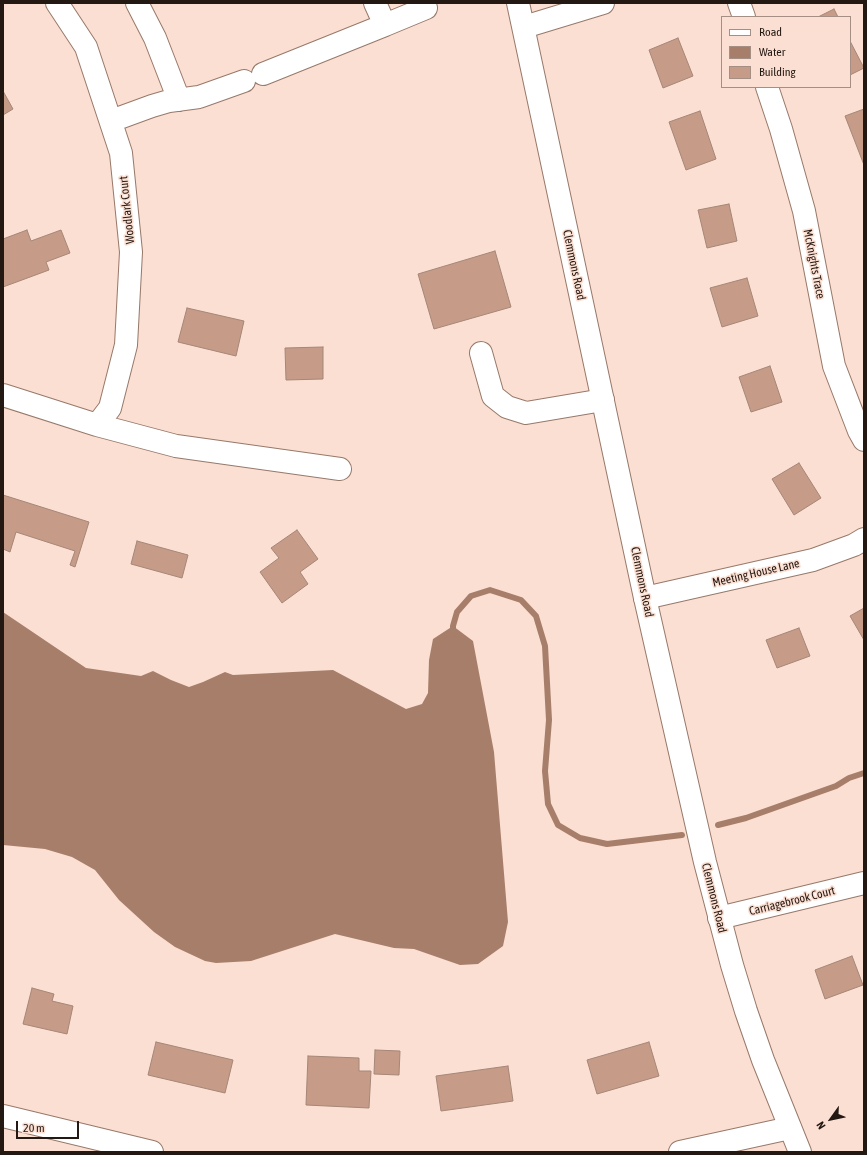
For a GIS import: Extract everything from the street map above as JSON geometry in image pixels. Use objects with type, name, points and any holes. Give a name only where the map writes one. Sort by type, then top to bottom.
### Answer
[{"type":"street","name":"Woodlark Court","points":[[57,3],[86,47],[121,153],[131,252],[126,345],[110,408],[97,425]]},
{"type":"street","points":[[136,3],[155,38],[179,100]]},
{"type":"street","points":[[375,3],[385,25]]},
{"type":"street","points":[[111,121],[152,106],[199,97],[254,77],[426,8],[424,3]]},
{"type":"street","name":"Clemmons Road","points":[[518,3],[645,598],[705,862],[732,965],[758,1046],[800,1152]]},
{"type":"street","points":[[524,28],[603,3]]},
{"type":"street","points":[[739,3],[744,16]]},
{"type":"street","name":"McKnights Trace","points":[[767,88],[804,212],[834,366],[859,431],[864,440]]},
{"type":"street","points":[[481,353],[493,396],[508,407],[526,413],[603,400]]},
{"type":"street","points":[[3,395],[97,425],[176,446],[340,469]]},
{"type":"street","name":"Meeting House Lane","points":[[645,598],[813,560],[864,540]]},
{"type":"street","name":"Carriagebrook Court","points":[[719,918],[864,883]]},
{"type":"street","points":[[3,1116],[152,1152]]},
{"type":"street","points":[[680,1152],[790,1128]]},
{"type":"water","points":[[3,612],[86,668],[141,676],[153,671],[189,687],[225,672],[233,675],[333,670],[406,709],[422,704],[428,693],[429,660],[433,639],[453,626],[473,641],[494,752],[508,922],[503,946],[478,964],[460,965],[414,949],[394,948],[335,934],[251,961],[216,963],[205,961],[175,947],[154,932],[119,900],[95,870],[72,857],[45,849],[3,845]]},
{"type":"building","points":[[834,9],[838,16],[820,16]]},
{"type":"building","points":[[678,38],[693,76],[663,88],[649,50]]},
{"type":"building","points":[[851,43],[864,68],[851,74]]},
{"type":"building","points":[[3,91],[13,109],[3,115]]},
{"type":"building","points":[[864,109],[864,165],[845,116]]},
{"type":"building","points":[[700,111],[716,159],[686,170],[669,122]]},
{"type":"building","points":[[729,204],[737,241],[707,248],[698,210]]},
{"type":"building","points":[[27,230],[31,241],[61,230],[70,253],[46,262],[49,270],[3,287],[3,239]]},
{"type":"building","points":[[495,251],[511,307],[434,329],[418,274]]},
{"type":"building","points":[[747,278],[758,316],[722,327],[710,288]]},
{"type":"building","points":[[187,308],[244,321],[236,356],[178,342]]},
{"type":"building","points":[[323,347],[323,379],[286,380],[285,348]]},
{"type":"building","points":[[770,366],[782,402],[751,412],[739,377]]},
{"type":"building","points":[[799,463],[821,498],[794,515],[772,479]]},
{"type":"building","points":[[3,495],[89,522],[75,567],[70,565],[75,551],[16,532],[10,552],[3,549]]},
{"type":"building","points":[[297,530],[318,559],[300,572],[308,584],[282,603],[260,572],[279,558],[271,548]]},
{"type":"building","points":[[137,541],[188,555],[182,578],[131,564]]},
{"type":"building","points":[[864,608],[864,640],[850,616]]},
{"type":"building","points":[[799,628],[810,656],[777,668],[766,640]]},
{"type":"building","points":[[852,956],[863,985],[825,999],[815,970]]},
{"type":"building","points":[[32,988],[54,994],[52,1001],[73,1006],[67,1034],[23,1024]]},
{"type":"building","points":[[156,1042],[233,1060],[225,1093],[148,1075]]},
{"type":"building","points":[[649,1042],[659,1076],[597,1094],[587,1060]]},
{"type":"building","points":[[375,1050],[400,1051],[399,1075],[374,1074]]},
{"type":"building","points":[[308,1056],[359,1058],[359,1071],[371,1071],[369,1108],[306,1105]]},
{"type":"building","points":[[508,1066],[513,1101],[441,1111],[436,1076]]},
{"type":"waterway","points":[[453,634],[453,626],[457,612],[471,596],[490,590],[521,600],[536,616],[545,646],[549,720],[545,771],[548,804],[558,825],[580,838],[607,844],[682,835]]},
{"type":"waterway","points":[[718,825],[746,818],[836,786],[849,778],[864,773]]}]
